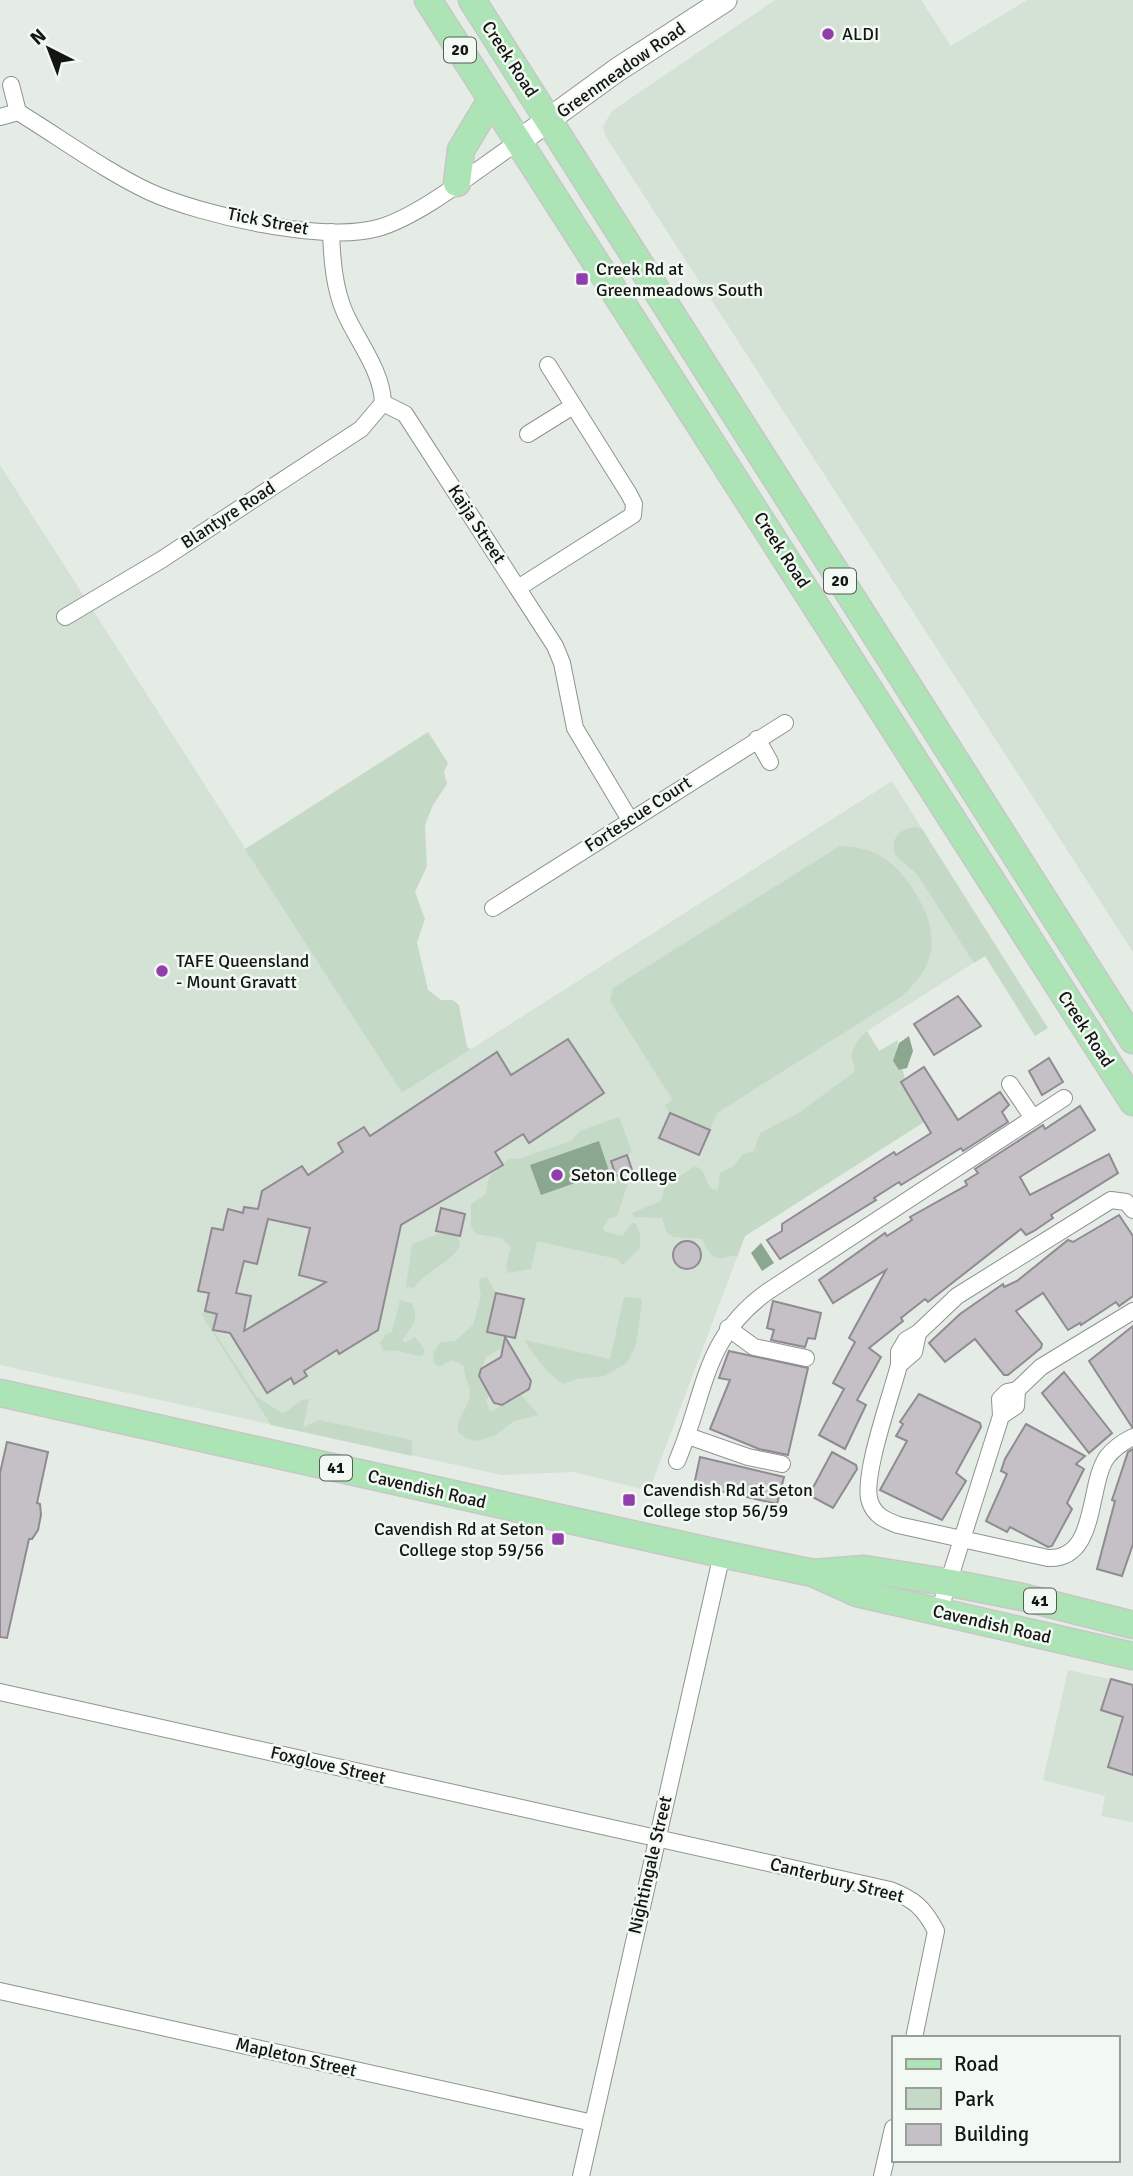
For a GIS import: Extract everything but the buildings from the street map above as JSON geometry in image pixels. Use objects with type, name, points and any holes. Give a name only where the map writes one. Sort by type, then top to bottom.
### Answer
[{"type":"main road","name":"Creek Road","points":[[428,0],[1133,1102]]},
{"type":"main road","name":"Creek Road","points":[[472,0],[1133,1040]]},
{"type":"main road","points":[[457,183],[461,150],[491,100]]},
{"type":"main road","name":"Cavendish Road","points":[[0,1393],[813,1573],[857,1593],[1133,1656]]},
{"type":"main road","name":"Cavendish Road","points":[[813,1573],[864,1569],[946,1582],[1023,1597],[1133,1625]]},
{"type":"street","name":"Greenmeadow Road","points":[[518,142],[632,60],[725,0]]},
{"type":"street","points":[[0,117],[18,112],[10,85]]},
{"type":"street","name":"Tick Street","points":[[18,112],[148,191],[266,224],[331,232],[361,232],[398,220],[518,142]]},
{"type":"street","points":[[331,232],[332,267],[343,310],[383,387],[383,403]]},
{"type":"street","points":[[519,588],[633,515],[634,504],[629,494],[548,365]]},
{"type":"street","name":"Kaija Street","points":[[383,403],[405,414],[519,588],[562,663],[575,727],[630,820]]},
{"type":"street","name":"Blantyre Road","points":[[65,617],[138,574],[361,429],[383,403]]},
{"type":"street","points":[[528,434],[573,406]]},
{"type":"street","name":"Fortescue Court","points":[[493,908],[785,723]]},
{"type":"street","points":[[757,739],[770,762]]},
{"type":"street","points":[[1010,1084],[1033,1118]]},
{"type":"street","points":[[677,1461],[688,1436],[714,1350],[728,1328],[767,1292],[1064,1098]]},
{"type":"street","points":[[1133,1210],[1126,1202],[1111,1200],[1071,1222],[957,1296],[918,1333],[914,1352],[900,1365],[868,1480],[870,1503],[883,1520],[1048,1558],[1069,1553],[1086,1529],[1102,1465],[1115,1449],[1133,1437]]},
{"type":"street","points":[[939,1612],[946,1582],[1001,1416],[1000,1399],[1007,1392],[1017,1390],[1048,1362],[1133,1311]]},
{"type":"street","points":[[728,1328],[754,1347],[806,1358]]},
{"type":"street","points":[[688,1436],[748,1457],[782,1464]]},
{"type":"street","name":"Nightingale Street","points":[[581,2176],[722,1555]]},
{"type":"street","name":"Foxglove Street","points":[[0,1692],[656,1838]]},
{"type":"street","name":"Canterbury Street","points":[[656,1838],[890,1890],[913,1899],[925,1910],[936,1931],[914,2036]]},
{"type":"street","name":"Mapleton Street","points":[[0,1991],[593,2123]]},
{"type":"street","points":[[882,2176],[892,2132]]},
{"type":"shaded area","points":[[775,0],[921,0],[951,46],[1027,0],[1133,0],[1133,952],[606,137],[603,126],[612,111]]},
{"type":"shaded area","points":[[0,465],[402,1093],[892,781],[997,948],[867,1031],[924,1122],[745,1236],[649,1491],[574,1472],[502,1475],[0,1365]]},
{"type":"shaded area","points":[[909,1036],[913,1051],[907,1068],[899,1070],[893,1061],[899,1043]]},
{"type":"shaded area","points":[[599,1141],[609,1171],[541,1195],[530,1165]]},
{"type":"shaded area","points":[[761,1243],[774,1263],[762,1271],[751,1253]]},
{"type":"shaded area","points":[[1068,1670],[1133,1684],[1133,1822],[1101,1816],[1105,1796],[1043,1780]]},
{"type":"green space","points":[[428,732],[448,763],[444,772],[447,784],[433,805],[425,825],[427,866],[415,892],[425,919],[417,942],[428,990],[441,1000],[453,1000],[459,1005],[467,1047],[471,1049],[402,1093],[245,849]]},
{"type":"green space","points":[[915,827],[922,829],[1048,1028],[1035,1036],[985,956],[974,963],[917,874],[895,855],[894,844],[897,836],[904,830]]},
{"type":"green space","points":[[840,846],[864,849],[883,858],[899,871],[914,891],[931,933],[932,946],[923,971],[902,996],[717,1113],[710,1130],[670,1113],[665,1106],[672,1099],[610,1001],[613,988]]},
{"type":"green space","points":[[867,1031],[879,1051],[898,1040],[896,1055],[899,1070],[903,1070],[905,1079],[901,1083],[924,1122],[745,1236],[737,1257],[733,1255],[717,1258],[710,1253],[702,1239],[674,1237],[667,1233],[662,1218],[634,1217],[632,1213],[661,1201],[665,1186],[695,1166],[702,1170],[710,1188],[718,1191],[720,1173],[734,1166],[743,1154],[754,1151],[760,1133],[800,1112],[853,1073],[855,1066],[852,1051]]},
{"type":"green space","points":[[619,1117],[632,1152],[627,1156],[632,1170],[617,1217],[609,1218],[603,1227],[605,1232],[623,1236],[631,1223],[635,1223],[640,1233],[640,1248],[623,1265],[617,1259],[537,1241],[531,1269],[508,1273],[506,1265],[511,1247],[501,1238],[476,1234],[471,1226],[471,1204],[486,1194],[489,1177],[510,1158],[519,1159],[571,1141],[580,1131]]},
{"type":"green space","points":[[443,1232],[457,1236],[460,1246],[456,1252],[414,1288],[406,1287],[412,1244]]},
{"type":"green space","points":[[487,1277],[496,1293],[487,1332],[502,1335],[503,1347],[486,1357],[479,1376],[490,1396],[486,1400],[490,1412],[520,1394],[539,1415],[514,1421],[496,1435],[477,1441],[459,1433],[459,1421],[470,1394],[464,1366],[452,1360],[439,1367],[434,1363],[433,1354],[440,1342],[455,1341],[473,1325],[481,1296],[479,1282],[481,1278]]},
{"type":"green space","points":[[624,1297],[640,1298],[642,1301],[636,1345],[627,1363],[604,1376],[577,1379],[563,1384],[542,1364],[524,1340],[610,1359]]},
{"type":"green space","points":[[400,1300],[412,1303],[415,1315],[413,1324],[402,1341],[405,1343],[415,1337],[425,1350],[422,1356],[393,1350],[384,1351],[380,1343],[386,1334],[392,1332]]},
{"type":"green space","points":[[205,1311],[217,1314],[213,1330],[257,1397],[282,1413],[309,1399],[303,1428],[319,1420],[412,1440],[412,1456],[271,1425],[201,1314]]},
{"type":"place","name":"ALDI","points":[[828,34]]},
{"type":"place","name":"Creek Rd at Greenmeadows South","points":[[582,279]]},
{"type":"place","name":"TAFE Queensland - Mount Gravatt","points":[[162,971]]},
{"type":"place","name":"Seton College","points":[[557,1175]]},
{"type":"place","name":"Cavendish Rd at Seton College stop 56/59","points":[[629,1500]]},
{"type":"place","name":"Cavendish Rd at Seton College stop 59/56","points":[[558,1539]]}]
